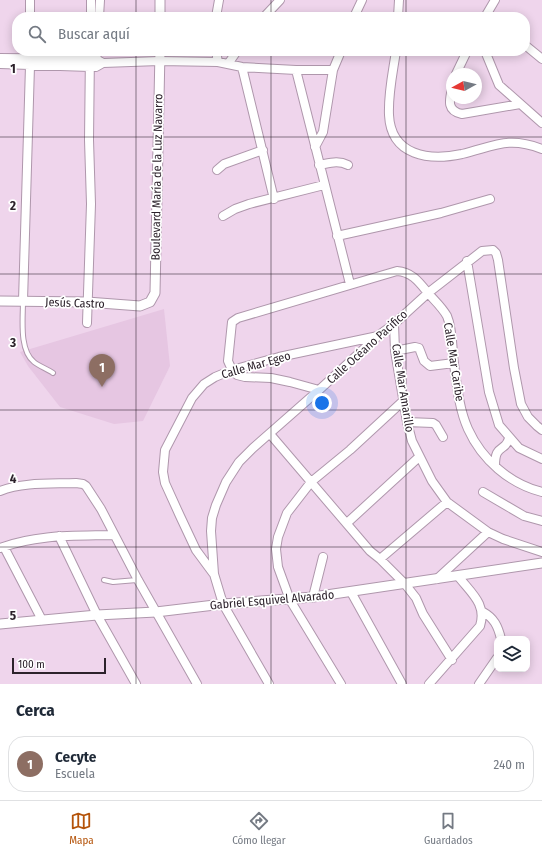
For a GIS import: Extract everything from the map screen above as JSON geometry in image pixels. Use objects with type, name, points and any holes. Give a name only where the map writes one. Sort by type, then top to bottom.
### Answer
[{"type":"street","points":[[30,0],[30,12]]},
{"type":"street","points":[[91,0],[91,12]]},
{"type":"street","points":[[99,12],[100,0]]},
{"type":"street","points":[[160,0],[160,12]]},
{"type":"street","points":[[217,12],[219,0]]},
{"type":"street","points":[[356,12],[362,0]]},
{"type":"street","points":[[398,12],[399,0]]},
{"type":"street","points":[[490,12],[496,0]]},
{"type":"street","points":[[268,12],[277,1]]},
{"type":"street","points":[[530,49],[542,59]]},
{"type":"street","name":"Boulevard María de la Luz Navarro","points":[[150,302],[155,292],[160,56]]},
{"type":"street","points":[[217,56],[218,62]]},
{"type":"street","points":[[228,64],[234,56]]},
{"type":"street","points":[[315,147],[322,132],[333,70],[338,56]]},
{"type":"street","points":[[395,56],[389,98],[389,116],[391,130],[398,142],[408,150],[419,155],[431,157],[461,154],[502,143],[525,144],[542,149]]},
{"type":"street","points":[[459,68],[465,56]]},
{"type":"street","points":[[487,56],[498,84],[542,123]]},
{"type":"street","points":[[0,58],[94,61],[218,62],[242,67],[296,70],[333,70]]},
{"type":"street","points":[[0,64],[30,59]]},
{"type":"street","points":[[23,301],[30,59]]},
{"type":"street","points":[[87,323],[91,204],[89,140],[94,61]]},
{"type":"street","points":[[242,67],[274,199]]},
{"type":"street","points":[[296,70],[350,284]]},
{"type":"street","points":[[450,104],[456,113],[462,114],[520,104]]},
{"type":"street","points":[[217,170],[224,164],[262,150]]},
{"type":"street","points":[[319,165],[336,162],[342,162],[348,165]]},
{"type":"street","points":[[223,216],[235,209],[249,204],[274,199],[324,185]]},
{"type":"street","points":[[337,236],[441,213],[490,199]]},
{"type":"street","name":"Calle Océano Pacifico","points":[[269,684],[223,604],[214,574],[210,532],[216,505],[226,482],[239,462],[253,448],[379,335],[394,324],[428,293],[467,261],[482,251],[492,250],[496,253],[521,404],[528,417],[542,430]]},
{"type":"street","points":[[467,261],[489,392],[499,425],[519,448],[542,459]]},
{"type":"street","name":"Calle Mar Caribe","points":[[232,370],[228,362],[232,322],[238,318],[397,271],[405,272],[419,281],[439,305],[449,322],[462,413],[468,430],[486,458],[494,466],[508,477],[523,485],[542,492]]},
{"type":"street","name":"Jesús Castro","points":[[0,301],[87,302],[140,306],[150,302]]},
{"type":"street","name":"Calle Mar Amarillo","points":[[394,324],[395,351],[402,402],[412,441],[432,481],[447,502],[488,532],[503,539],[542,552]]},
{"type":"street","name":"Calle Mar Egeo","points":[[214,574],[196,550],[165,483],[165,450],[192,398],[204,384],[215,377],[232,370],[279,357],[379,335]]},
{"type":"street","points":[[395,351],[419,348],[424,361],[430,366],[454,363]]},
{"type":"street","points":[[232,370],[237,375],[277,379],[319,390]]},
{"type":"street","points":[[341,684],[290,600],[278,567],[276,550],[278,537],[287,513],[311,482],[350,450],[402,402]]},
{"type":"street","points":[[407,422],[436,424],[443,437]]},
{"type":"street","points":[[270,434],[370,551],[405,584],[416,598],[423,614],[452,660]]},
{"type":"street","points":[[494,466],[497,453],[508,443],[509,438]]},
{"type":"street","points":[[347,523],[419,457]]},
{"type":"street","points":[[0,491],[24,485],[83,484],[101,509],[138,580],[197,684]]},
{"type":"street","points":[[483,492],[524,516],[542,521]]},
{"type":"street","points":[[380,559],[447,502]]},
{"type":"street","points":[[437,579],[488,532]]},
{"type":"street","points":[[42,620],[2,547],[25,540],[59,536],[114,535]]},
{"type":"street","points":[[59,536],[97,615],[136,684]]},
{"type":"street","points":[[313,597],[323,557]]},
{"type":"street","name":"Gabriel Esquivel Alvarado","points":[[0,624],[97,615],[156,612],[223,604],[290,600],[542,563]]},
{"type":"street","points":[[430,684],[480,626],[483,612],[480,604],[458,576]]},
{"type":"street","points":[[351,592],[402,684]]},
{"type":"street","points":[[483,612],[491,617],[496,624],[500,636]]},
{"type":"street","points":[[479,684],[494,662]]},
{"type":"lane","points":[[23,301],[24,344],[26,352],[33,361],[53,373]]},
{"type":"lane","points":[[104,580],[113,582],[138,580]]},
{"type":"shaded area","points":[[164,309],[170,366],[143,421],[114,424],[60,407],[28,366],[20,352]]},
{"type":"place","name":"Cecyte","points":[[102,387]]}]
